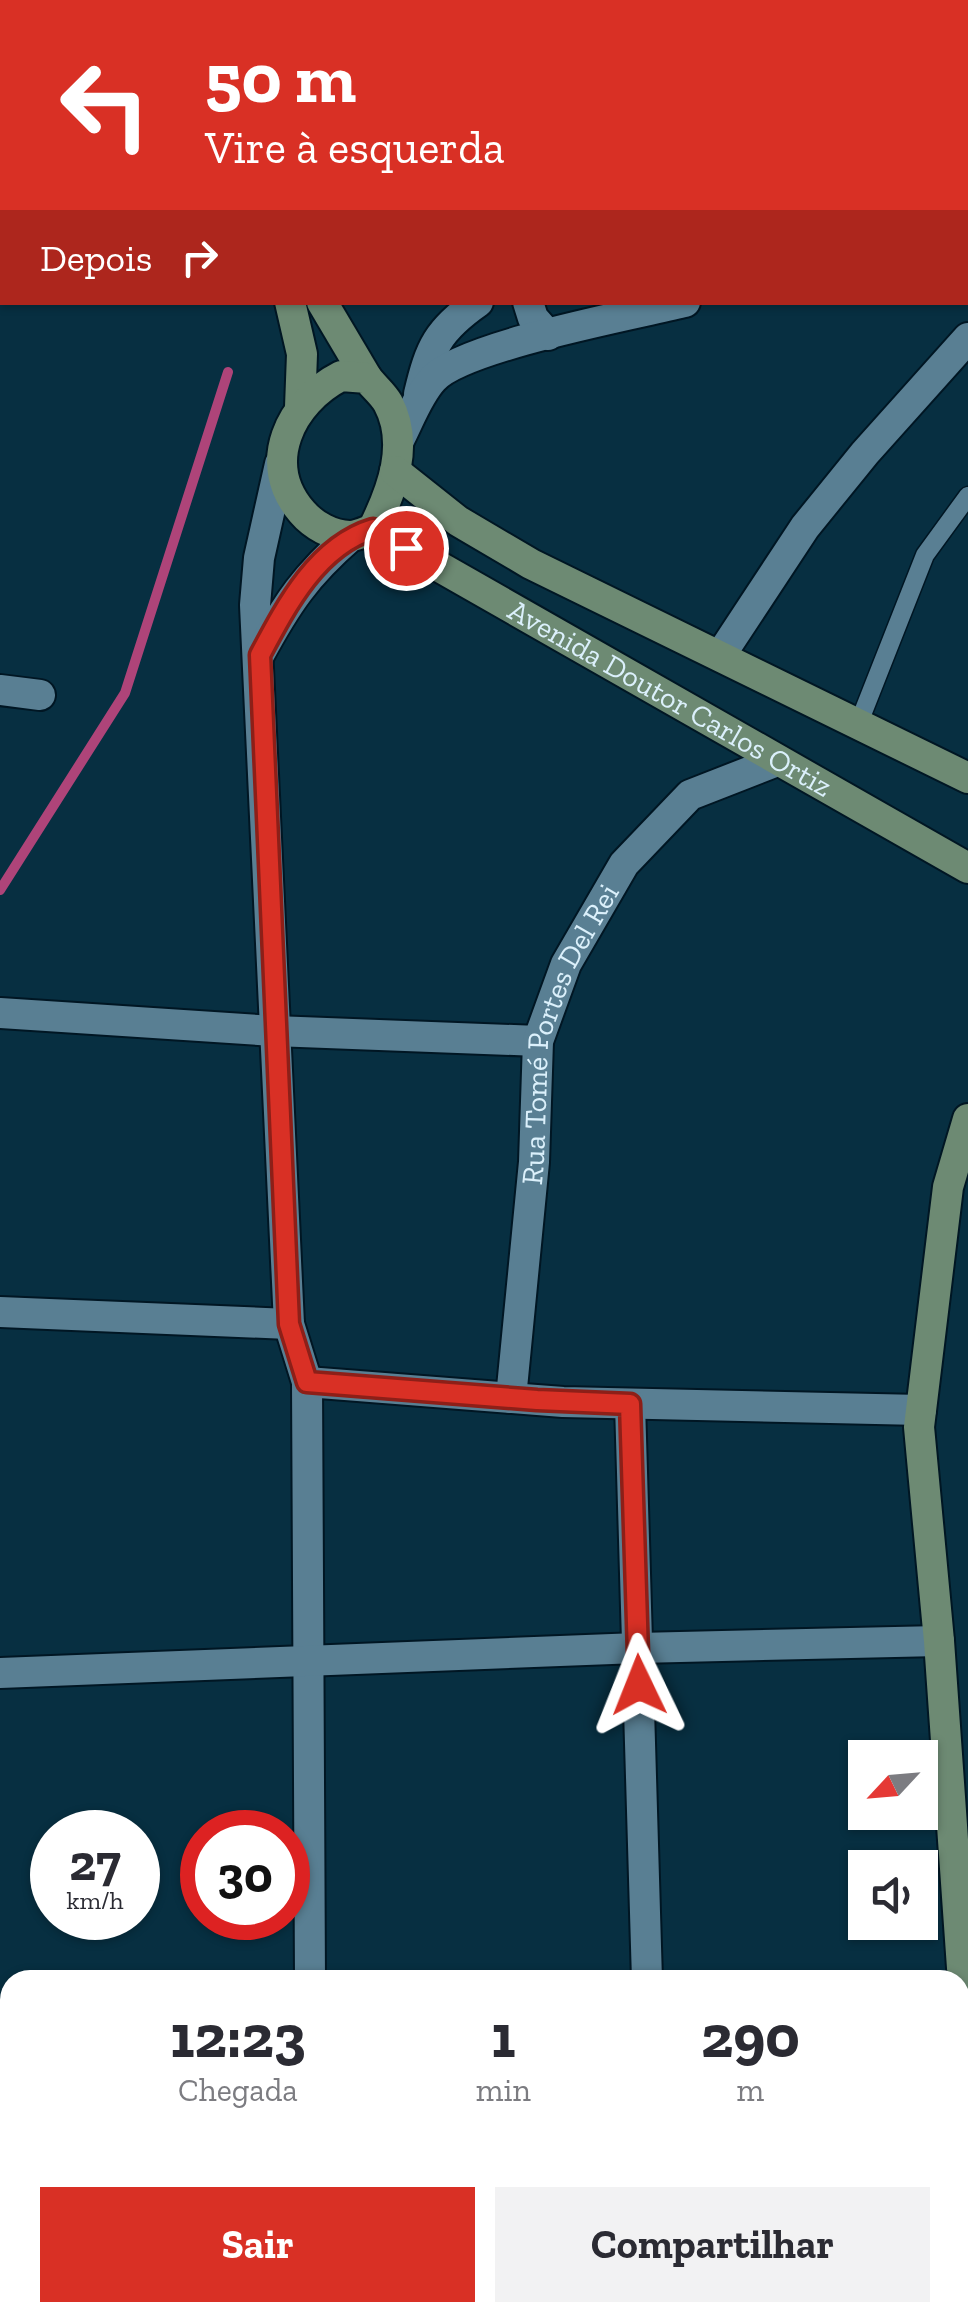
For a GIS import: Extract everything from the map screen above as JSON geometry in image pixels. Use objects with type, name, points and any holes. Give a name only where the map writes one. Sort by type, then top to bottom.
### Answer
[{"type":"main road","points":[[291,305],[302,354],[300,407]]},
{"type":"main road","points":[[324,305],[366,378],[388,404],[399,440],[390,495],[362,532],[314,525],[292,501],[280,464],[287,433],[300,407],[318,388],[341,376],[366,378]]},
{"type":"main road","name":"Avenida Doutor Carlos Ortiz","points":[[395,472],[458,521],[531,564],[968,778]]},
{"type":"main road","name":"Avenida Doutor Carlos Ortiz","points":[[362,532],[968,868]]},
{"type":"main road","points":[[962,1970],[939,1641],[919,1428],[948,1186],[968,1119]]},
{"type":"street","points":[[416,406],[428,356],[451,321],[474,305]]},
{"type":"street","points":[[529,305],[532,318],[548,335]]},
{"type":"street","points":[[399,440],[434,378],[461,360],[673,305]]},
{"type":"street","points":[[720,656],[805,526],[968,338]]},
{"type":"street","points":[[280,464],[259,558],[255,606],[289,1324],[307,1382],[310,1970]]},
{"type":"street","points":[[260,655],[282,612],[314,568],[362,532]]},
{"type":"street","points":[[0,690],[40,694]]},
{"type":"street","name":"Rua Tomé Portes Del Rei","points":[[510,1398],[534,1162],[538,1041],[566,964],[624,864],[690,795],[777,760]]},
{"type":"street","points":[[0,1013],[274,1031],[538,1041]]},
{"type":"street","points":[[0,1312],[289,1324]]},
{"type":"street","points":[[307,1382],[630,1404],[921,1410]]},
{"type":"street","points":[[630,1404],[647,1970]]},
{"type":"street","points":[[0,1672],[939,1641]]},
{"type":"lane","points":[[858,725],[925,555],[968,496]]},
{"type":"waterway","points":[[0,890],[125,693],[228,372]]},
{"type":"route","points":[[406,548],[373,529],[350,536],[314,568],[282,612],[260,655],[289,1324],[307,1382],[630,1404],[639,1685]]}]
